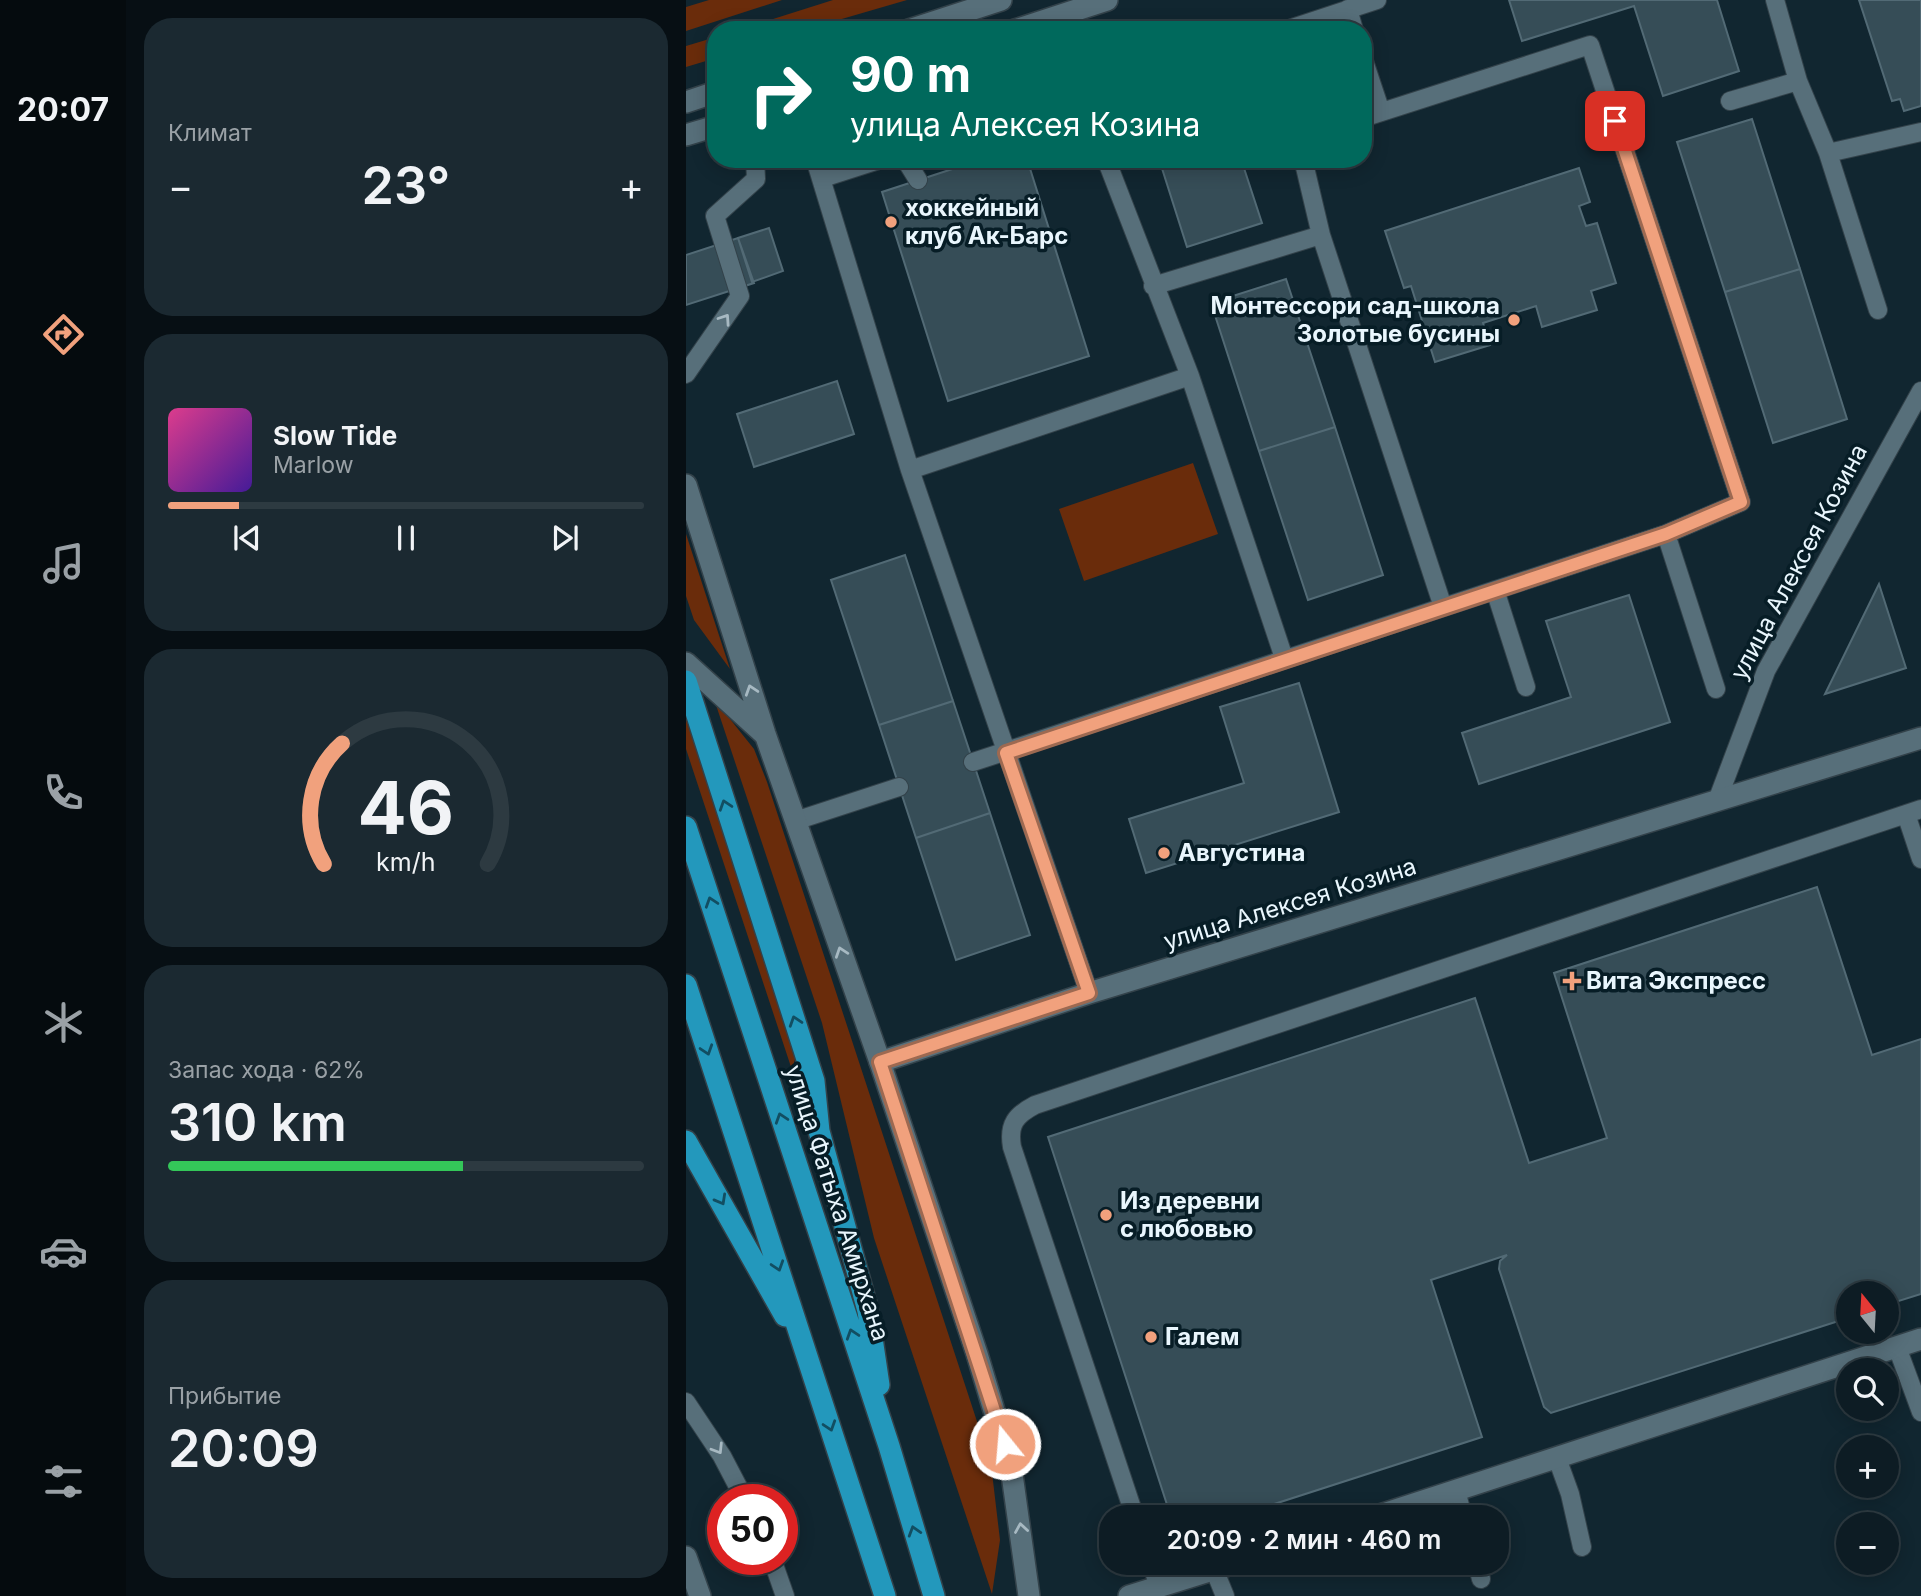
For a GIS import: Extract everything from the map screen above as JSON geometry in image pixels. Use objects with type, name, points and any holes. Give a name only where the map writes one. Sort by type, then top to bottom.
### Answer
[{"type":"main road","points":[[686,681],[814,1081],[820,1131],[868,1311],[889,1446]]},
{"type":"main road","name":"улица Фатыха Амирхана","points":[[686,827],[889,1446],[934,1596]]},
{"type":"main road","points":[[686,985],[886,1596]]},
{"type":"main road","points":[[686,1141],[809,1360]]},
{"type":"street","points":[[937,21],[1001,0]]},
{"type":"street","points":[[1042,21],[1107,0]]},
{"type":"street","points":[[686,102],[707,95]]},
{"type":"street","points":[[686,135],[707,129]]},
{"type":"street","points":[[686,485],[765,734],[880,1062],[1012,1467],[1029,1596]]},
{"type":"street","points":[[686,663],[765,734]]},
{"type":"street","name":"улица Алексея Козина","points":[[880,1062],[1089,993],[1921,738]]},
{"type":"street","points":[[1410,1505],[1921,1339]]},
{"type":"street","points":[[686,1557],[700,1596]]},
{"type":"street","points":[[1129,1596],[1198,1575]]},
{"type":"lane","points":[[1313,21],[1377,0]]},
{"type":"lane","points":[[1775,0],[1798,81],[1828,153],[1878,310]]},
{"type":"lane","points":[[1348,9],[1351,21]]},
{"type":"lane","points":[[973,762],[1666,534],[1741,502],[1590,45],[1372,115]]},
{"type":"lane","points":[[1730,101],[1798,81]]},
{"type":"lane","points":[[1372,85],[1381,112]]},
{"type":"lane","points":[[1828,153],[1921,132]]},
{"type":"lane","points":[[686,374],[740,296],[715,216],[756,179],[755,168]]},
{"type":"lane","points":[[819,168],[910,470],[1089,993]]},
{"type":"lane","points":[[823,178],[854,168]]},
{"type":"lane","points":[[911,168],[918,180]]},
{"type":"lane","points":[[1109,168],[1190,376],[1284,658]]},
{"type":"lane","points":[[1305,168],[1321,234],[1443,607]]},
{"type":"lane","points":[[1153,286],[1321,234]]},
{"type":"lane","points":[[910,470],[1190,376]]},
{"type":"lane","name":"улица Алексея Козина","points":[[1717,801],[1766,671],[1921,391]]},
{"type":"lane","points":[[1666,534],[1716,689]]},
{"type":"lane","points":[[1495,590],[1526,687]]},
{"type":"lane","points":[[795,821],[899,787]]},
{"type":"lane","points":[[1132,1505],[1012,1147],[1012,1124],[1019,1114],[1058,1097],[1913,811],[1921,859]]},
{"type":"lane","points":[[1896,1347],[1921,1412]]},
{"type":"lane","points":[[686,1402],[722,1456],[737,1484]]},
{"type":"lane","points":[[1557,1458],[1570,1494],[1582,1547]]},
{"type":"lane","points":[[1456,1490],[1460,1505]]},
{"type":"lane","points":[[778,1575],[785,1596]]},
{"type":"lane","points":[[1155,1575],[1159,1587]]},
{"type":"lane","points":[[1216,1575],[1225,1596]]},
{"type":"shaded area","points":[[709,0],[782,0],[717,21],[707,21],[707,24],[686,31],[686,7]]},
{"type":"shaded area","points":[[833,0],[907,0],[835,21],[766,21]]},
{"type":"shaded area","points":[[707,40],[707,61],[686,67],[686,46]]},
{"type":"shaded area","points":[[1193,463],[1218,534],[1084,581],[1059,509]]},
{"type":"shaded area","points":[[686,534],[730,669],[694,620],[686,596]]},
{"type":"shaded area","points":[[714,699],[754,749],[767,782],[991,1464],[1000,1540],[992,1594],[874,1238],[822,1023]]},
{"type":"shaded area","points":[[686,709],[797,1052],[792,1070],[686,749]]},
{"type":"building","points":[[1509,0],[1717,0],[1739,71],[1663,96],[1634,6],[1522,41]]},
{"type":"building","points":[[1859,0],[1921,0],[1921,106],[1904,111],[1900,99],[1892,101]]},
{"type":"building","points":[[1752,119],[1800,269],[1725,292],[1677,142]]},
{"type":"building","points":[[955,168],[1030,168],[1089,356],[948,401],[882,192]]},
{"type":"building","points":[[1162,168],[1244,168],[1262,223],[1187,247]]},
{"type":"building","points":[[1579,168],[1590,202],[1579,206],[1586,226],[1597,223],[1616,283],[1591,291],[1597,310],[1542,327],[1536,306],[1483,323],[1490,345],[1435,362],[1411,286],[1404,288],[1385,231]]},
{"type":"building","points":[[769,228],[783,271],[752,282],[738,238]]},
{"type":"building","points":[[738,238],[754,283],[686,305],[686,255]]},
{"type":"building","points":[[1800,269],[1847,419],[1773,443],[1725,292]]},
{"type":"building","points":[[1286,279],[1335,427],[1259,451],[1211,303]]},
{"type":"building","points":[[837,381],[854,434],[754,467],[737,414]]},
{"type":"building","points":[[1335,427],[1383,575],[1308,600],[1259,451]]},
{"type":"building","points":[[905,555],[953,701],[879,725],[831,580]]},
{"type":"building","points":[[1879,584],[1906,668],[1825,694]]},
{"type":"building","points":[[1629,595],[1670,722],[1479,784],[1462,733],[1571,697],[1546,621]]},
{"type":"building","points":[[1299,683],[1339,812],[1146,873],[1129,819],[1244,783],[1220,707]]},
{"type":"building","points":[[953,701],[990,813],[916,838],[879,725]]},
{"type":"building","points":[[990,813],[1030,935],[956,960],[916,838]]},
{"type":"building","points":[[1817,887],[1872,1055],[1921,1039],[1921,1294],[1899,1301],[1899,1281],[1836,1281],[1836,1322],[1551,1413],[1544,1407],[1499,1269],[1500,1261],[1507,1255],[1431,1280],[1482,1437],[1271,1505],[1167,1505],[1048,1137],[1475,998],[1529,1163],[1607,1138],[1554,973]]},
{"type":"place","name":"хоккейный клуб Ак-Барс","points":[[891,222]]},
{"type":"place","name":"Монтессори сад-школа Золотые бусины","points":[[1514,320]]},
{"type":"place","name":"Августина","points":[[1164,853]]},
{"type":"place","name":"Вита Экспресс","points":[[1572,981]]},
{"type":"place","name":"Из деревни с любовью","points":[[1106,1215]]},
{"type":"place","name":"Галем","points":[[1151,1337]]},
{"type":"route","points":[[1005,1444],[880,1062],[1089,993],[1006,753],[1284,658],[1666,534],[1741,502],[1615,121]]}]
